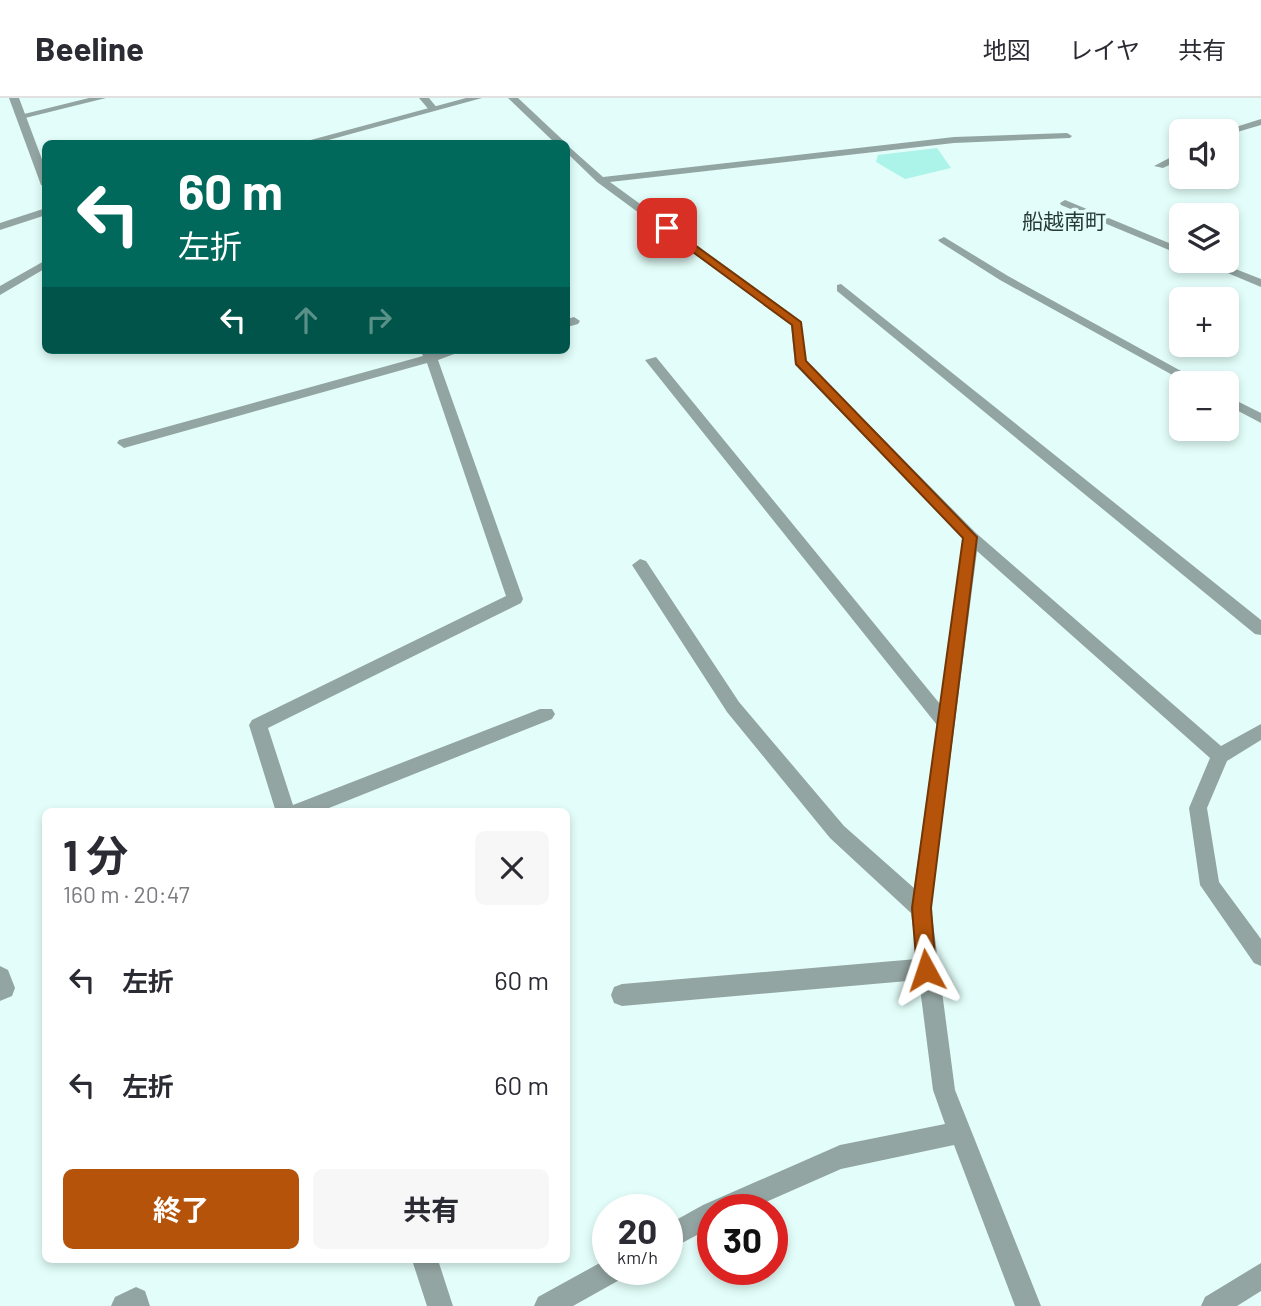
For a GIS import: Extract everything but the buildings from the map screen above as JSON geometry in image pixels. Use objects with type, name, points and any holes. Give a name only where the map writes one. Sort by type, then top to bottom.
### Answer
[{"type":"street","points":[[14,98],[42,173]]},
{"type":"street","points":[[21,116],[101,98]]},
{"type":"street","points":[[424,98],[433,109]]},
{"type":"street","points":[[316,140],[478,98]]},
{"type":"street","points":[[513,98],[558,140]]},
{"type":"street","points":[[1239,128],[1261,122]]},
{"type":"street","points":[[601,180],[954,140],[1067,136]]},
{"type":"street","points":[[570,151],[601,180],[797,324],[800,362],[971,537],[1220,756]]},
{"type":"street","points":[[1159,166],[1169,161]]},
{"type":"street","points":[[1065,203],[1169,247]]},
{"type":"street","points":[[0,227],[42,212]]},
{"type":"street","points":[[944,240],[1003,278],[1174,371]]},
{"type":"street","points":[[0,292],[42,266]]},
{"type":"street","points":[[1236,273],[1261,283]]},
{"type":"street","points":[[841,288],[1261,629]]},
{"type":"street","points":[[124,443],[428,354],[515,599],[258,725],[285,808]]},
{"type":"street","points":[[652,359],[946,723]]},
{"type":"street","points":[[1239,407],[1261,419]]},
{"type":"street","points":[[971,537],[921,908],[926,970],[944,1090],[1028,1306]]},
{"type":"street","points":[[640,565],[733,707],[837,832],[921,908]]},
{"type":"street","points":[[307,808],[546,714]]},
{"type":"street","points":[[1261,731],[1220,756],[1198,808],[1210,884],[1261,956]]},
{"type":"street","points":[[622,995],[926,970]]},
{"type":"street","points":[[0,977],[4,988],[0,990]]},
{"type":"street","points":[[757,1194],[840,1157],[961,1132]]},
{"type":"street","points":[[426,1263],[440,1306]]},
{"type":"street","points":[[1214,1306],[1261,1276]]},
{"type":"street","points":[[547,1306],[592,1281]]},
{"type":"street","points":[[124,1306],[136,1300],[137,1306]]},
{"type":"green space","points":[[937,148],[951,168],[905,179],[876,162],[878,155]]},
{"type":"district","name":"船越南町","points":[[1064,222]]},
{"type":"route","points":[[667,228],[797,324],[800,362],[971,537],[921,908],[926,970]]}]
